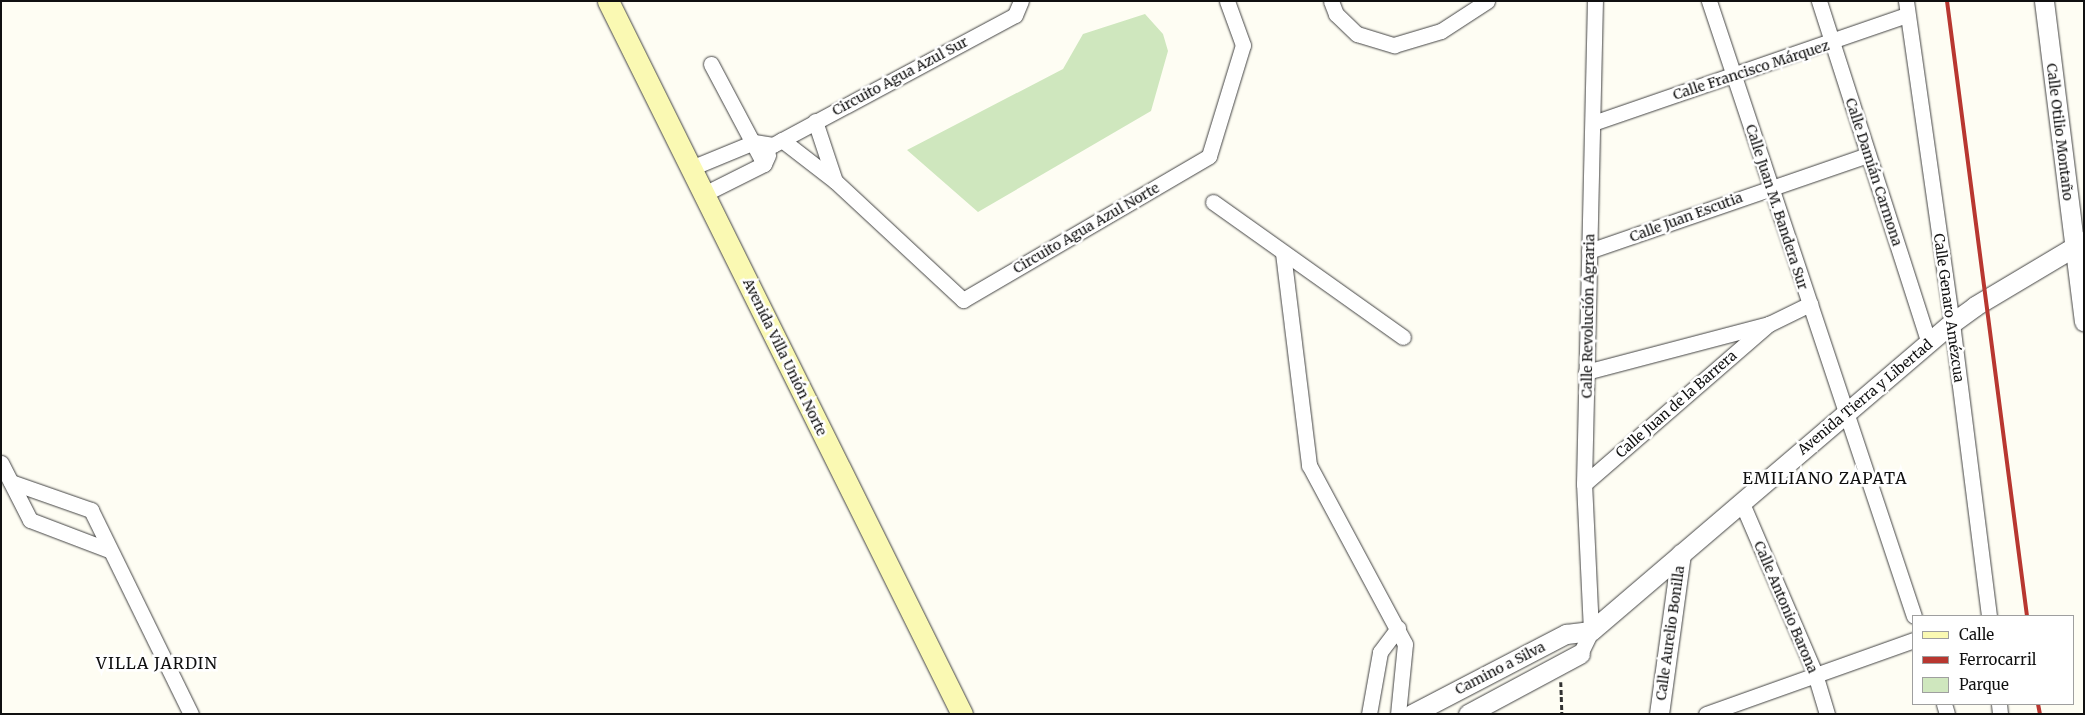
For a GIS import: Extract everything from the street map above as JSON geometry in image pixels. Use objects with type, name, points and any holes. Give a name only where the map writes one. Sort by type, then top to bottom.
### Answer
[{"type":"main road","name":"Avenida Villa Unión Norte","points":[[608,1],[962,714]]},
{"type":"street","name":"Circuito Agua Azul Sur","points":[[777,142],[1015,15],[1020,1]]},
{"type":"street","name":"Circuito Agua Azul Norte","points":[[835,181],[963,300],[1209,156],[1243,45],[1227,1]]},
{"type":"street","points":[[1331,1],[1336,14],[1357,34],[1394,44],[1441,31],[1487,1]]},
{"type":"street","name":"Calle Revolución Agraria","points":[[1591,632],[1584,484],[1595,1]]},
{"type":"street","name":"Calle Juan M. Bandera Sur","points":[[1709,1],[1914,615]]},
{"type":"street","name":"Calle Damián Carmona","points":[[1819,1],[1929,343]]},
{"type":"street","name":"Calle Otilio Montaño","points":[[2044,1],[2079,243],[2084,322]]},
{"type":"street","name":"Calle Francisco Márquez","points":[[1593,124],[1832,43],[1906,8]]},
{"type":"street","name":"Calle Genaro Amézcua","points":[[1906,8],[1952,323],[1989,615]]},
{"type":"street","points":[[711,64],[764,164]]},
{"type":"street","points":[[816,121],[835,181]]},
{"type":"street","points":[[691,168],[754,142],[777,142],[835,181]]},
{"type":"street","points":[[704,194],[764,164],[777,142]]},
{"type":"street","name":"Calle Juan Escutia","points":[[1589,251],[1770,186],[1868,155]]},
{"type":"street","points":[[1213,202],[1403,337]]},
{"type":"street","name":"Avenida Tierra y Libertad","points":[[1591,632],[1952,323],[1975,306],[2079,243]]},
{"type":"street","points":[[1283,252],[1309,465],[1406,644],[1398,714]]},
{"type":"street","name":"Calle Juan de la Barrera","points":[[1586,372],[1769,324],[1810,304]]},
{"type":"street","name":"Calle Juan de la Barrera","points":[[1584,484],[1769,324]]},
{"type":"street","points":[[1,463],[30,520],[109,550]]},
{"type":"street","points":[[11,482],[91,510],[191,714]]},
{"type":"street","name":"Calle Antonio Barona","points":[[1742,501],[1815,674],[1827,714]]},
{"type":"street","name":"Calle Aurelio Bonilla","points":[[1659,714],[1681,553]]},
{"type":"street","points":[[1369,714],[1380,652],[1398,628]]},
{"type":"street","points":[[1468,714],[1580,654],[1591,632]]},
{"type":"street","name":"Camino a Silva","points":[[1412,714],[1566,634],[1591,632]]},
{"type":"street","points":[[1706,714],[1912,641]]},
{"type":"path","points":[[1560,666],[1562,714]]},
{"type":"green space","points":[[1145,14],[1163,34],[1168,51],[1151,111],[978,212],[907,150],[1063,69],[1083,34]]},
{"type":"railway","points":[[1947,1],[2027,615]]},
{"type":"railway","points":[[2038,705],[2040,714]]},
{"type":"district","name":"EMILIANO ZAPATA","points":[[1825,478]]},
{"type":"district","name":"VILLA JARDIN","points":[[157,663]]}]
